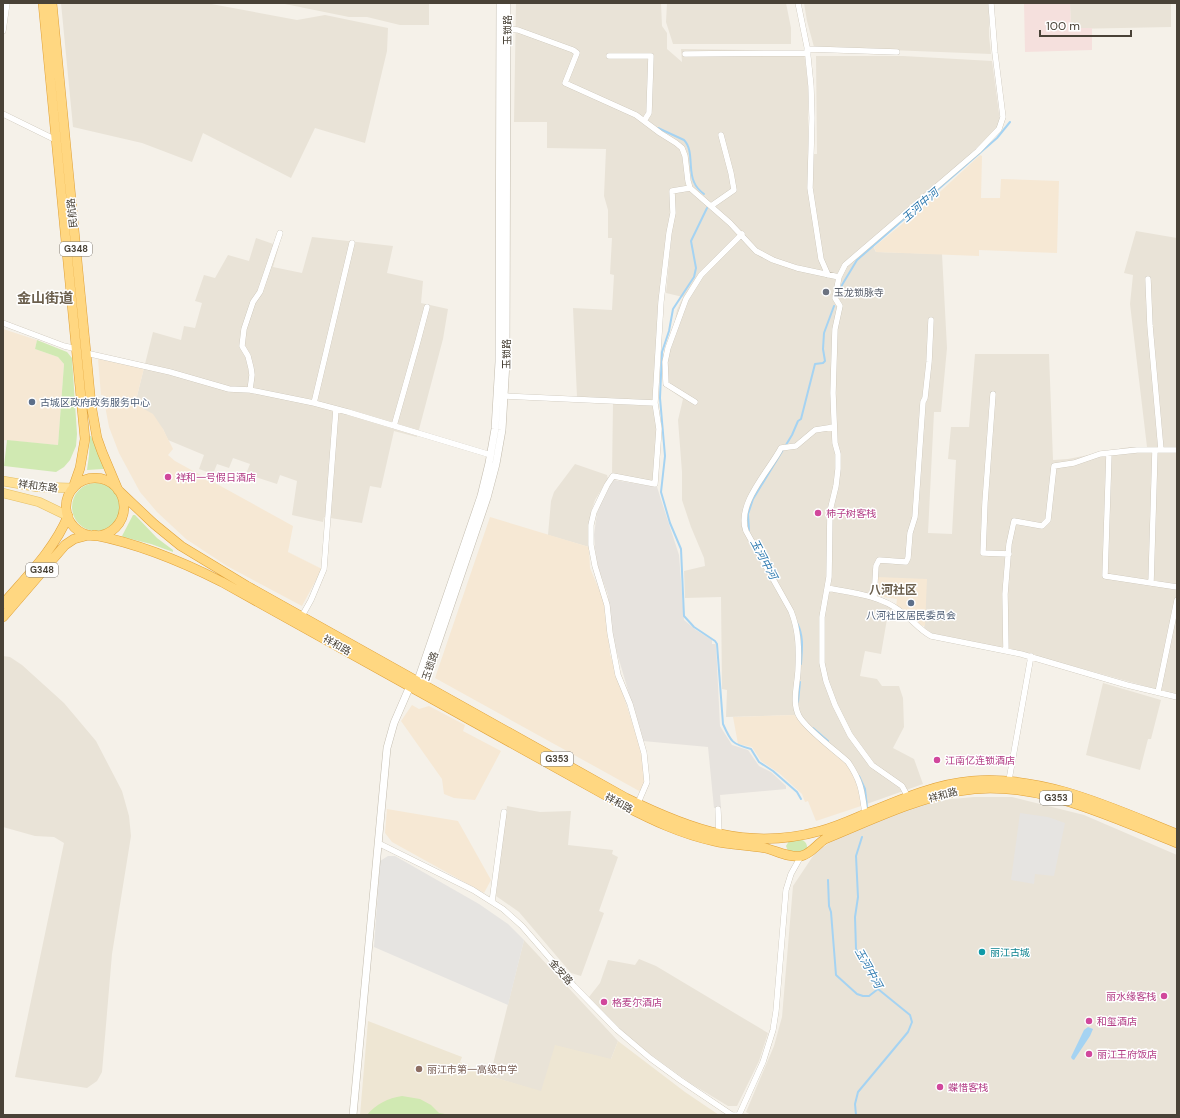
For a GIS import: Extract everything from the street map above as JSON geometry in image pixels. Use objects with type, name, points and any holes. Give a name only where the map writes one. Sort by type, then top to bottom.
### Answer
[{"type":"highway","name":"民航路","points":[[43,3],[56,140],[81,351],[95,428],[102,452],[118,490]]},
{"type":"highway","name":"民航路","points":[[52,3],[81,351],[85,439],[80,468],[73,488]]},
{"type":"highway","points":[[73,488],[86,480],[96,478],[106,480],[118,490]]},
{"type":"highway","name":"G348","points":[[3,604],[50,549],[62,531],[68,516],[67,502],[73,488]]},
{"type":"highway","name":"G348","points":[[3,616],[65,545],[74,539],[110,532],[121,520],[124,505],[118,490]]},
{"type":"highway","name":"祥和路","points":[[118,490],[154,524],[181,546],[234,578],[302,616],[418,686],[623,805],[666,826],[689,834],[714,841],[765,848],[784,854],[801,856],[805,855],[825,838],[917,802],[958,791],[996,788],[1017,789],[1064,800],[1084,806],[1177,842]]},
{"type":"highway","points":[[68,516],[75,527],[91,535]]},
{"type":"highway","name":"祥和路","points":[[91,535],[143,547],[201,571],[638,803],[680,823],[719,834],[752,838],[783,838],[822,831],[908,798],[957,783],[985,780],[1009,780],[1046,787],[1086,799],[1177,834]]},
{"type":"highway","points":[[807,834],[813,840],[814,847]]},
{"type":"highway","points":[[783,838],[782,846],[784,854]]},
{"type":"main road","name":"祥和东路","points":[[3,481],[38,487],[73,488]]},
{"type":"main road","name":"祥和东路","points":[[3,493],[39,502],[68,516]]},
{"type":"street","points":[[3,31],[7,3]]},
{"type":"street","name":"玉锁路","points":[[418,686],[481,496],[491,455],[496,418],[499,379],[500,3]]},
{"type":"street","name":"玉锁路","points":[[418,686],[487,498],[499,447],[505,396],[507,3]]},
{"type":"street","points":[[798,3],[808,51],[812,118],[810,188],[821,259],[828,275]]},
{"type":"street","points":[[908,798],[902,786],[872,765],[850,735],[834,705],[822,663],[822,617],[829,577],[830,511],[836,486],[838,469],[834,427],[833,362],[835,329],[840,306],[836,298],[839,277],[845,265],[978,151],[1001,126],[1003,117],[995,53],[991,3]]},
{"type":"street","points":[[507,29],[518,30],[573,50],[577,53],[565,83],[636,115],[682,148],[685,156],[690,188],[742,234],[756,251],[773,260],[797,268],[839,277]]},
{"type":"street","points":[[685,54],[808,51],[897,52]]},
{"type":"street","points":[[609,56],[651,56],[649,113],[644,121]]},
{"type":"street","points":[[3,114],[56,140]]},
{"type":"street","points":[[711,206],[734,190],[721,135]]},
{"type":"street","points":[[638,803],[647,782],[644,753],[630,704],[618,675],[610,633],[607,605],[593,556],[591,530],[594,512],[613,476],[655,484],[659,429],[655,403],[661,302],[669,233],[673,213],[672,191],[690,188]]},
{"type":"street","points":[[250,390],[252,375],[251,368],[248,356],[242,346],[244,330],[253,302],[260,292],[280,233]]},
{"type":"street","points":[[695,402],[666,384],[665,362],[668,348],[686,299],[696,282],[707,268],[742,234]]},
{"type":"street","points":[[314,403],[352,243]]},
{"type":"street","points":[[1148,279],[1158,450],[1152,583]]},
{"type":"street","points":[[394,426],[427,307]]},
{"type":"street","points":[[874,598],[876,566],[879,560],[906,562],[908,558],[909,537],[915,517],[923,402],[925,398],[929,362],[931,320]]},
{"type":"street","points":[[3,323],[81,351],[170,372],[229,389],[250,390],[314,403],[491,455]]},
{"type":"street","points":[[993,394],[985,502],[983,553],[1008,554]]},
{"type":"street","points":[[505,396],[655,403]]},
{"type":"street","points":[[302,616],[311,600],[324,569],[336,409]]},
{"type":"street","points":[[834,427],[815,430],[796,446],[781,448],[749,499],[744,517],[746,531],[791,611],[796,623],[799,645],[795,701],[798,715],[804,723],[848,762],[862,789],[865,814]]},
{"type":"street","points":[[1006,650],[1005,594],[1008,554],[1014,522],[1042,526],[1047,522],[1054,466],[1074,463],[1093,456],[1109,453],[1137,450],[1177,450]]},
{"type":"street","points":[[1109,453],[1105,576],[1177,587]]},
{"type":"street","points":[[827,588],[874,598],[888,603],[901,611],[921,630],[931,636],[1031,656],[1177,697]]},
{"type":"street","points":[[1158,692],[1177,600]]},
{"type":"street","points":[[1009,780],[1031,656]]},
{"type":"street","points":[[353,1115],[386,757],[389,739],[394,723],[418,686]]},
{"type":"street","points":[[718,809],[719,834]]},
{"type":"street","points":[[492,902],[504,812]]},
{"type":"street","name":"金安路","points":[[378,843],[473,890],[492,902],[522,926],[586,999],[636,1047],[699,1094],[732,1115],[739,1115],[758,1075],[771,1040],[776,1011],[786,890],[791,874],[801,856]]},
{"type":"shaded area","points":[[61,3],[206,3],[297,20],[325,15],[388,28],[387,51],[365,143],[315,128],[291,178],[203,133],[192,162],[142,143],[73,127]]},
{"type":"shaded area","points":[[280,3],[429,3],[429,25],[400,25],[367,17],[349,17]]},
{"type":"shaded area","points":[[516,3],[661,3],[662,26],[667,33],[667,49],[682,62],[681,49],[804,51],[808,85],[808,154],[817,154],[816,56],[903,56],[992,61],[1000,121],[997,129],[952,171],[870,240],[876,252],[942,254],[947,348],[941,412],[934,412],[928,533],[952,534],[956,460],[948,459],[951,427],[969,427],[975,354],[1049,354],[1053,460],[1068,459],[1129,447],[1147,447],[1130,304],[1133,275],[1124,273],[1136,231],[1177,238],[1177,695],[1026,653],[928,634],[924,631],[926,580],[876,596],[826,587],[823,624],[828,591],[882,601],[893,608],[887,619],[881,654],[865,651],[860,676],[877,679],[882,686],[899,686],[903,698],[904,727],[893,748],[914,759],[923,784],[861,806],[824,744],[794,715],[726,717],[727,690],[722,689],[721,597],[685,598],[684,571],[705,566],[704,558],[682,500],[682,472],[678,420],[683,399],[663,385],[663,356],[673,330],[677,310],[683,297],[666,293],[671,241],[666,241],[653,401],[577,397],[573,308],[612,310],[614,275],[610,274],[612,238],[608,238],[608,210],[604,196],[606,149],[547,148],[547,122],[514,122]]},
{"type":"shaded area","points":[[667,3],[786,3],[791,28],[791,44],[673,44],[666,22]]},
{"type":"shaded area","points":[[804,3],[989,3],[989,36],[991,54],[814,47]]},
{"type":"shaded area","points":[[1024,3],[1070,3],[1071,28],[1092,28],[1092,50],[1025,52]]},
{"type":"shaded area","points":[[1070,3],[1171,3],[1171,27],[1071,29]]},
{"type":"shaded area","points":[[980,155],[982,156],[981,198],[1000,198],[1001,179],[1059,181],[1057,253],[979,250],[979,256],[876,252],[874,247],[930,201]]},
{"type":"shaded area","points":[[312,237],[393,246],[387,273],[423,281],[421,303],[448,309],[443,339],[417,437],[394,431],[381,488],[370,486],[362,523],[324,517],[323,522],[292,515],[297,481],[280,475],[277,484],[246,474],[250,464],[233,458],[229,468],[217,464],[213,474],[199,469],[204,455],[168,440],[163,429],[135,404],[153,332],[181,340],[184,326],[195,328],[202,303],[195,301],[204,275],[215,278],[228,255],[249,261],[256,238],[279,246],[273,267],[302,273]]},
{"type":"shaded area","name":"古城区政府政务服务中心","points":[[3,329],[37,340],[35,349],[58,357],[64,364],[58,445],[3,440]]},
{"type":"shaded area","name":"祥和一号假日酒店","points":[[98,359],[144,368],[135,404],[153,414],[163,429],[173,449],[168,455],[175,461],[293,526],[288,552],[322,569],[302,606],[227,566],[186,539],[157,512],[140,492],[119,453],[109,427],[103,395],[101,395]]},
{"type":"shaded area","points":[[613,404],[654,406],[658,428],[653,481],[612,474]]},
{"type":"shaded area","points":[[575,464],[607,475],[608,479],[595,500],[591,512],[589,547],[548,535],[551,501],[554,492]]},
{"type":"shaded area","points":[[614,480],[657,487],[679,555],[684,620],[712,640],[712,644],[716,644],[720,726],[732,745],[748,750],[759,766],[771,772],[786,786],[786,789],[720,795],[721,807],[714,808],[708,747],[643,741],[612,636],[608,595],[596,561],[594,535],[597,513],[605,493]]},
{"type":"shaded area","points":[[490,517],[589,547],[590,568],[606,606],[610,654],[641,750],[646,780],[641,792],[435,678]]},
{"type":"shaded area","name":"八河社区居民委员会","points":[[877,577],[927,579],[925,626],[917,625],[896,607],[897,599],[876,596]]},
{"type":"shaded area","points":[[3,656],[10,657],[22,665],[64,703],[96,741],[122,791],[129,816],[131,836],[112,954],[102,1072],[97,1081],[87,1088],[15,1077],[64,843],[54,837],[35,836],[3,827]]},
{"type":"shaded area","points":[[1103,683],[1161,700],[1151,739],[1148,739],[1140,770],[1086,755]]},
{"type":"shaded area","points":[[412,705],[419,709],[429,706],[465,725],[463,731],[501,751],[475,800],[454,798],[444,794],[442,779],[401,721]]},
{"type":"shaded area","points":[[794,715],[824,744],[845,761],[860,788],[861,806],[816,821],[808,801],[805,802],[802,794],[779,773],[761,761],[752,747],[738,744],[733,717]]},
{"type":"shaded area","name":"丽江古城","points":[[974,797],[1012,797],[1084,815],[1177,855],[1177,1115],[751,1115],[746,1112],[774,1046],[782,1017],[793,886],[815,853],[836,838],[931,801]]},
{"type":"shaded area","points":[[507,806],[540,812],[571,811],[568,845],[613,850],[612,854],[618,857],[599,911],[604,913],[581,976],[571,973],[519,912],[496,896]]},
{"type":"shaded area","points":[[387,809],[458,821],[491,880],[484,893],[392,842],[385,833]]},
{"type":"shaded area","points":[[1020,813],[1048,817],[1065,823],[1054,876],[1035,874],[1034,884],[1011,880]]},
{"type":"shaded area","points":[[388,856],[395,856],[479,904],[508,924],[524,940],[508,1005],[374,947],[380,861]]},
{"type":"shaded area","points":[[524,940],[618,1041],[611,1059],[541,1092],[490,1076]]},
{"type":"shaded area","points":[[639,959],[656,966],[768,1033],[759,1061],[737,1106],[728,1106],[690,1083],[632,1041],[589,997],[600,983],[608,960],[635,965]]},
{"type":"shaded area","name":"丽江市第一高级中学","points":[[368,1021],[462,1057],[460,1062],[490,1076],[541,1091],[555,1045],[611,1059],[618,1041],[685,1092],[719,1115],[360,1115]]},
{"type":"green space","points":[[37,340],[67,352],[72,358],[77,434],[76,446],[70,460],[64,467],[56,472],[4,466],[7,440],[58,445],[64,364],[58,357],[35,349]]},
{"type":"green space","points":[[90,436],[105,468],[103,469],[87,470]]},
{"type":"green space","points":[[96,483],[105,485],[113,490],[118,498],[120,507],[118,516],[113,524],[105,529],[96,531],[87,529],[79,524],[74,516],[72,507],[74,498],[79,490],[87,485]]},
{"type":"green space","points":[[133,515],[135,515],[157,538],[173,550],[173,552],[151,544],[123,537],[122,536]]},
{"type":"green space","points":[[800,839],[806,844],[807,851],[801,853],[788,851],[786,846],[789,841]]},
{"type":"green space","points":[[402,1096],[420,1099],[431,1105],[439,1113],[451,1115],[367,1115],[383,1102]]},
{"type":"water","points":[[1088,1027],[1093,1029],[1074,1060],[1071,1057],[1084,1030]]},
{"type":"waterway","name":"玉河中河","points":[[839,295],[842,285],[857,260],[997,138],[1010,122]]},
{"type":"waterway","points":[[658,128],[684,140],[687,144],[690,155],[692,177],[696,186],[704,194]]},
{"type":"waterway","points":[[707,208],[691,241],[696,268],[694,277],[673,309],[669,331],[662,352],[660,398],[665,456],[661,492],[670,523],[681,549],[684,616],[694,627],[715,641],[717,644],[723,724],[730,739],[740,746],[751,749],[759,762],[773,771],[797,792],[801,799]]},
{"type":"waterway","name":"玉河中河","points":[[749,530],[748,514],[753,499],[792,435],[798,421],[801,419],[815,364],[823,363],[825,361],[823,349],[824,333],[834,306]]},
{"type":"waterway","name":"玉河中河","points":[[797,623],[802,638],[801,664]]},
{"type":"waterway","name":"玉河中河","points":[[798,702],[800,682]]},
{"type":"waterway","name":"玉河中河","points":[[813,728],[828,741]]},
{"type":"waterway","name":"玉河中河","points":[[859,776],[865,789],[867,807]]},
{"type":"waterway","name":"玉河中河","points":[[856,1115],[855,1104],[858,1092],[908,1032],[912,1022],[910,1015],[878,989],[856,949],[855,917],[858,897],[856,856],[862,837]]},
{"type":"waterway","points":[[828,880],[836,975],[857,994],[869,996],[878,989]]},
{"type":"place","name":"玉龙锁脉寺","points":[[826,292]]},
{"type":"place","name":"古城区政府政务服务中心","points":[[32,402]]},
{"type":"place","name":"祥和一号假日酒店","points":[[168,477]]},
{"type":"place","name":"柿子树客栈","points":[[818,513]]},
{"type":"place","name":"八河社区居民委员会","points":[[911,603]]},
{"type":"place","name":"江南亿连锁酒店","points":[[937,760]]},
{"type":"place","name":"丽江古城","points":[[982,952]]},
{"type":"place","name":"丽水缘客栈","points":[[1164,996]]},
{"type":"place","name":"格麦尔酒店","points":[[604,1002]]},
{"type":"place","name":"和玺酒店","points":[[1089,1021]]},
{"type":"place","name":"丽江王府饭店","points":[[1089,1054]]},
{"type":"place","name":"丽江市第一高级中学","points":[[419,1069]]},
{"type":"place","name":"蝶惜客栈","points":[[940,1087]]},
{"type":"district","name":"金山街道","points":[[45,298]]},
{"type":"district","name":"八河社区","points":[[893,590]]}]
